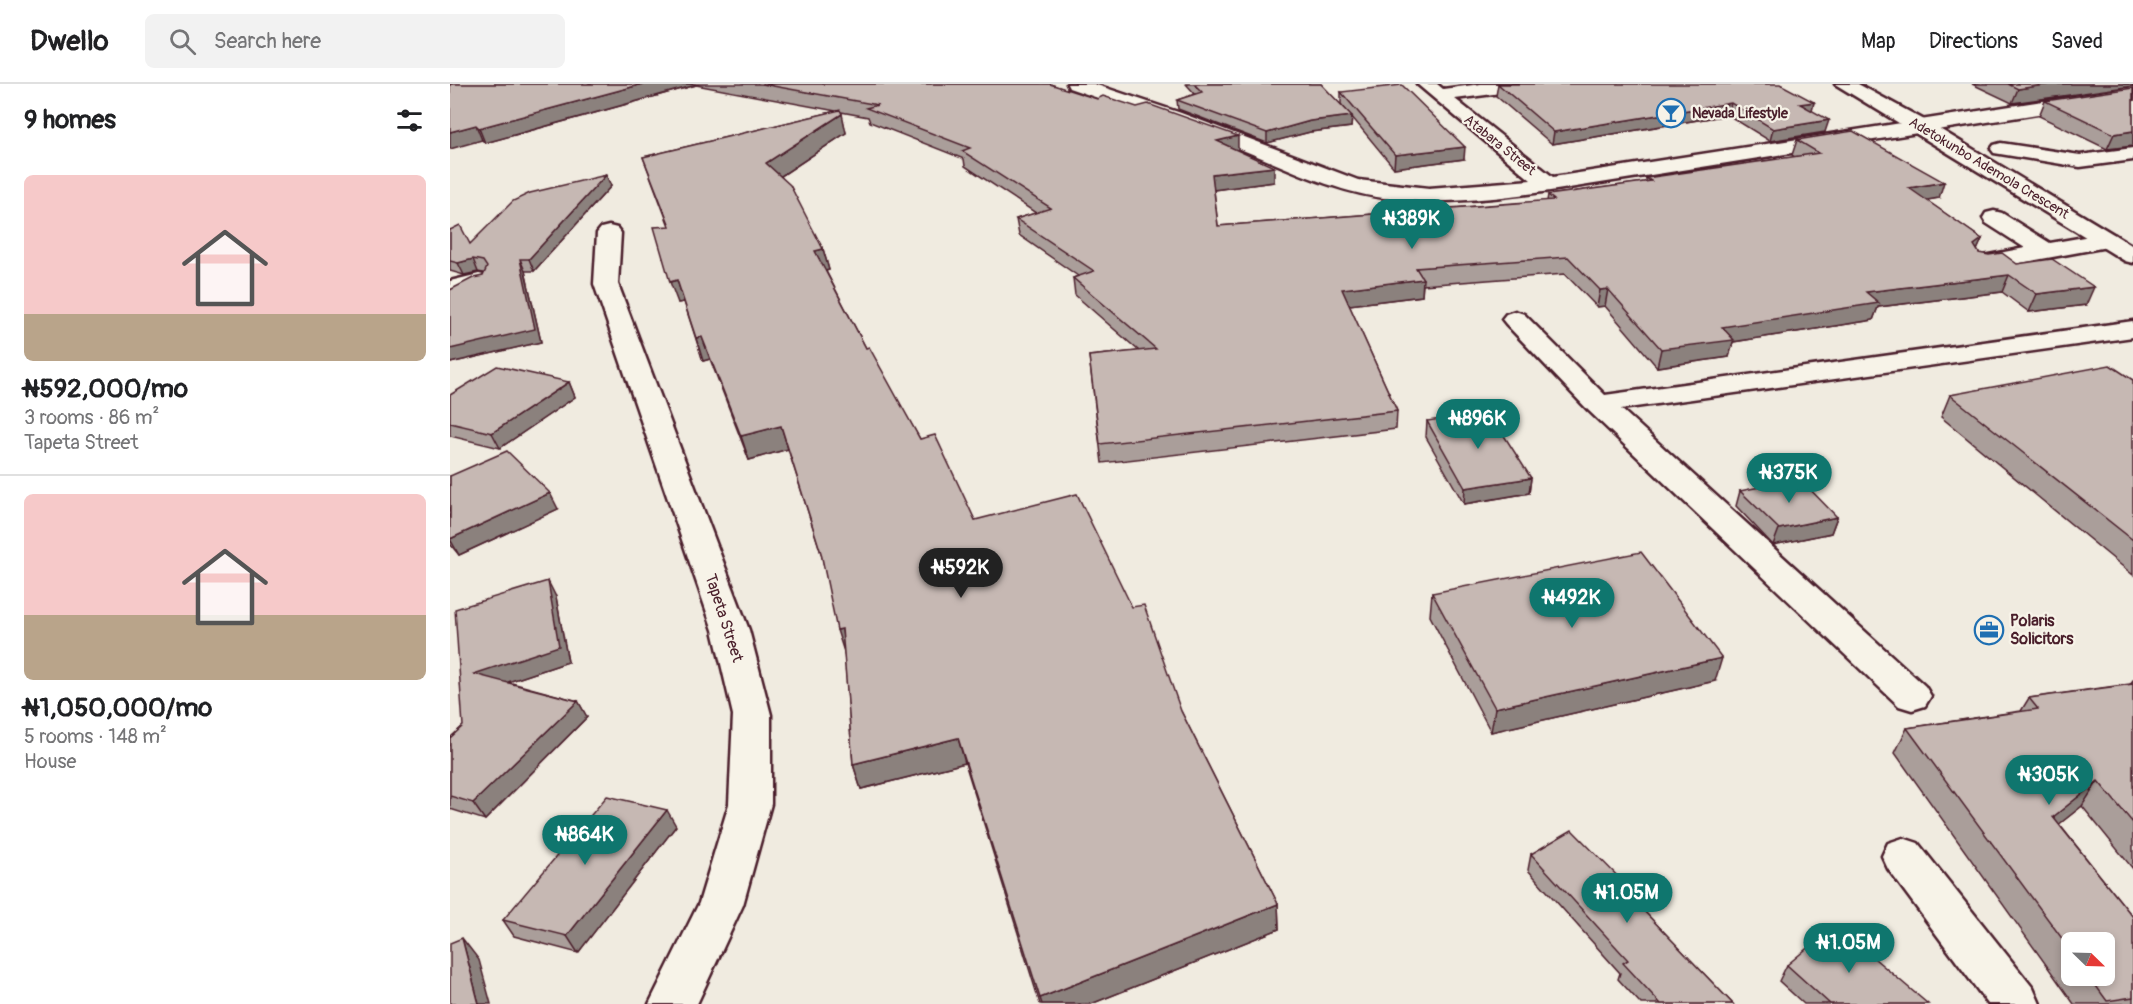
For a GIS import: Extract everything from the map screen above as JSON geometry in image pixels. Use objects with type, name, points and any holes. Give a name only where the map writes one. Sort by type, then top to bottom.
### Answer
[{"type":"street","points":[[1076,84],[1174,117],[1353,186],[1382,193],[1420,196],[1547,183],[2133,93]]},
{"type":"street","points":[[1433,90],[1524,84]]},
{"type":"street","name":"Adetokunbo Ademola Crescent","points":[[1844,84],[1921,126],[2133,256]]},
{"type":"street","name":"Adetokunbo Ademola Crescent","points":[[1880,84],[2001,148],[2042,174]]},
{"type":"street","name":"Atabara Street","points":[[1433,90],[1547,183]]},
{"type":"street","points":[[2001,148],[2080,161],[2133,154]]},
{"type":"street","points":[[1994,218],[2046,251]]},
{"type":"street","name":"Tapeta Street","points":[[609,233],[606,284],[731,630],[752,715],[750,804],[721,905],[673,1004]]},
{"type":"street","points":[[1982,263],[2107,240]]},
{"type":"street","points":[[450,288],[478,281]]},
{"type":"street","points":[[1515,319],[1598,404],[1912,696]]},
{"type":"street","points":[[1598,404],[2133,329]]},
{"type":"street","points":[[1903,856],[2016,1004]]},
{"type":"building","points":[[450,84],[643,84],[479,128],[476,125],[450,132]]},
{"type":"building","points":[[762,84],[1050,84],[1097,99],[1103,96],[1137,107],[1148,104],[1238,136],[1217,141],[1274,167],[1212,174],[1218,226],[1554,200],[1548,195],[1651,181],[1646,178],[1819,153],[1797,140],[1853,131],[1944,182],[1909,188],[1982,239],[1974,245],[1979,253],[1989,255],[2002,253],[2017,264],[2052,259],[2094,287],[2037,294],[2009,275],[1866,292],[1879,303],[1722,327],[1734,340],[1661,349],[1608,289],[1600,290],[1568,257],[1416,268],[1423,279],[1342,289],[1397,411],[1100,444],[1089,356],[1156,349],[1073,278],[1094,271],[1016,219],[1051,208],[962,151],[970,148],[866,108],[878,105]]},
{"type":"building","points":[[1194,84],[1321,84],[1352,116],[1310,121],[1267,133],[1177,100],[1202,92]]},
{"type":"building","points":[[1498,84],[1780,84],[1814,102],[1800,104],[1829,120],[1773,129],[1731,103],[1554,132]]},
{"type":"building","points":[[2008,84],[2050,84],[2018,89]]},
{"type":"building","points":[[1402,85],[1465,147],[1395,155],[1341,92]]},
{"type":"building","points":[[2133,88],[2133,131],[2114,134],[2045,101]]},
{"type":"building","points":[[840,110],[842,114],[766,163],[790,185],[823,249],[815,251],[866,348],[869,347],[920,439],[935,435],[975,520],[1077,494],[1132,607],[1144,605],[1181,711],[1278,904],[1040,998],[958,738],[853,764],[842,629],[837,630],[821,553],[781,426],[741,436],[702,337],[696,338],[677,280],[670,282],[654,227],[670,226],[643,157]]},
{"type":"building","points":[[606,175],[529,259],[520,259],[535,329],[450,349],[450,290],[473,278],[483,276],[487,267],[483,261],[473,259],[458,263],[450,261],[450,230],[460,225],[470,244],[513,201],[530,193]]},
{"type":"building","points":[[2110,365],[2133,380],[2133,540],[1950,395]]},
{"type":"building","points":[[497,366],[569,382],[492,433],[450,423],[450,395]]},
{"type":"building","points":[[1489,412],[1531,478],[1465,488],[1427,421]]},
{"type":"building","points":[[507,451],[550,493],[450,539],[450,476]]},
{"type":"building","points":[[1800,479],[1837,517],[1779,529],[1740,491]]},
{"type":"building","points":[[1641,552],[1722,658],[1495,708],[1432,593]]},
{"type":"building","points":[[548,581],[559,646],[474,674],[578,701],[473,803],[450,796],[450,738],[463,726],[455,609]]},
{"type":"building","points":[[2133,684],[2133,823],[2098,781],[2053,817],[2133,917],[2133,997],[2107,1001],[2096,986],[2115,986],[2115,932],[2061,932],[2061,937],[1907,728],[2038,709],[2029,698]]},
{"type":"building","points":[[607,796],[667,810],[567,936],[503,920]]},
{"type":"building","points":[[1572,830],[1644,903],[1639,906],[1733,1004],[1661,1004],[1623,963],[1628,960],[1531,854]]},
{"type":"building","points":[[1835,925],[1928,1004],[1830,1004],[1787,965]]},
{"type":"building","points":[[462,938],[479,1004],[450,1004],[450,943]]},
{"type":"place","name":"Nevada Lifestyle","points":[[1671,113]]},
{"type":"place","name":"Polaris Solicitors","points":[[1989,630]]}]
